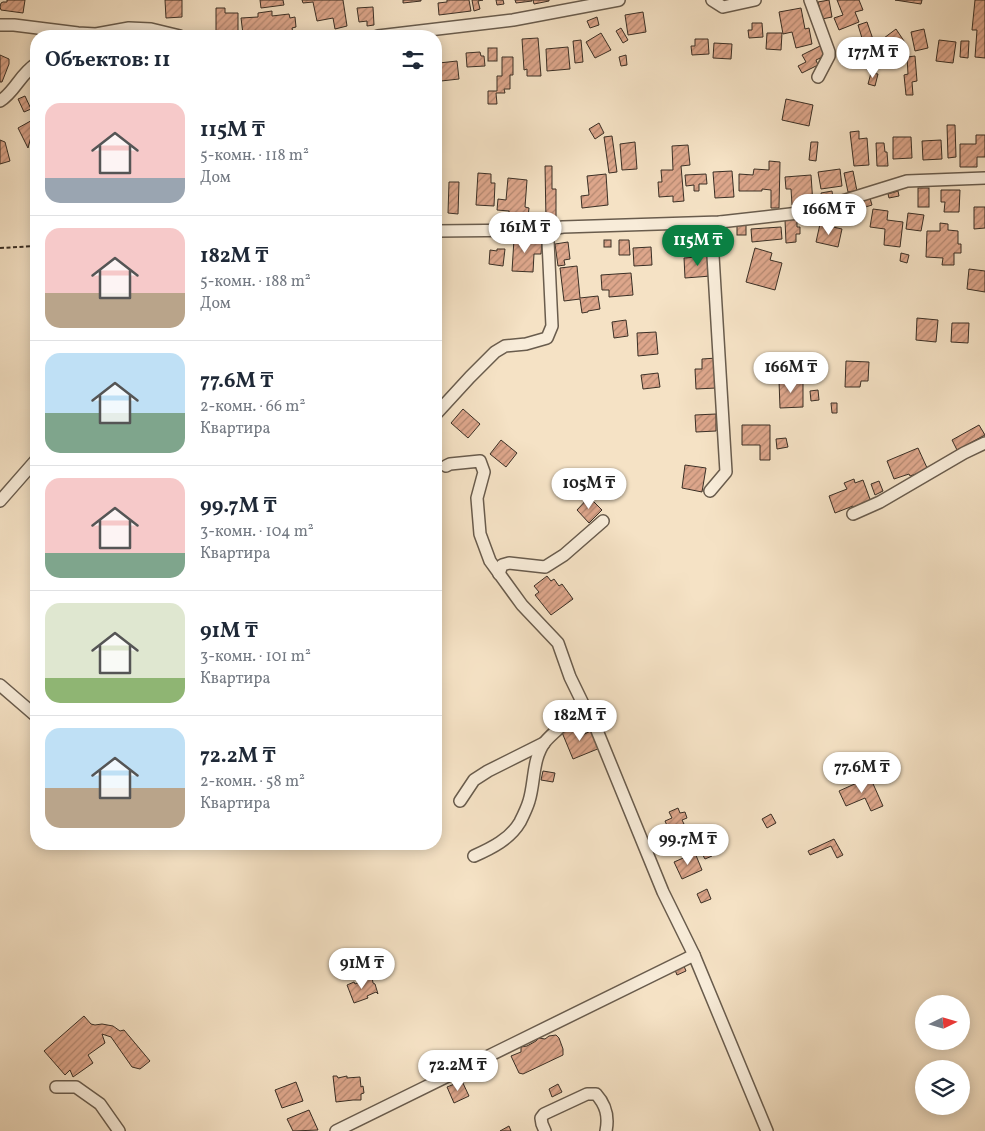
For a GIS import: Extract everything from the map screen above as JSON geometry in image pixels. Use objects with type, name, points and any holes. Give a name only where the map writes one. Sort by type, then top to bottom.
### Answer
[{"type":"street","points":[[429,30],[513,20],[619,0]]},
{"type":"street","points":[[712,0],[723,7],[755,0]]},
{"type":"street","points":[[810,0],[828,52],[828,56],[818,76]]},
{"type":"street","points":[[0,25],[54,30]]},
{"type":"street","points":[[119,30],[129,28],[155,30]]},
{"type":"street","points":[[0,101],[7,96],[22,76],[30,69]]},
{"type":"street","points":[[442,231],[546,230],[563,227],[720,222],[807,212],[907,181],[985,178]]},
{"type":"street","points":[[710,491],[726,472],[712,239],[720,222]]},
{"type":"street","points":[[442,407],[495,352],[505,346],[526,344],[547,338],[552,326],[546,230]]},
{"type":"street","points":[[853,514],[880,502],[964,453],[985,443]]},
{"type":"street","points":[[446,466],[480,461],[484,472],[477,498],[480,534],[490,561],[522,605],[558,644],[570,677],[596,728],[663,892],[694,955],[767,1131]]},
{"type":"street","points":[[0,501],[30,467]]},
{"type":"street","points":[[499,574],[502,566],[509,563],[545,567],[564,555],[603,521]]},
{"type":"street","points":[[0,685],[30,711]]},
{"type":"street","points":[[460,801],[474,780],[544,743],[567,720],[577,714],[588,713]]},
{"type":"street","points":[[474,856],[507,837],[519,823],[530,800],[538,756],[544,743]]},
{"type":"street","points":[[336,1131],[694,955]]},
{"type":"street","points":[[56,1087],[76,1087],[100,1104],[120,1131]]},
{"type":"street","points":[[545,1131],[541,1118],[544,1114],[587,1094],[596,1094],[602,1100],[606,1110],[606,1131]]},
{"type":"path","points":[[0,248],[30,246]]},
{"type":"building","points":[[7,0],[25,0],[23,13],[1,10],[1,3],[7,2]]},
{"type":"building","points":[[165,0],[182,0],[182,17],[166,18]]},
{"type":"building","points":[[260,0],[283,0],[284,5],[261,8]]},
{"type":"building","points":[[302,0],[343,0],[347,26],[335,29],[333,18],[317,21],[313,2],[303,3]]},
{"type":"building","points":[[403,0],[421,0],[421,1],[403,3]]},
{"type":"building","points":[[447,0],[469,0],[471,11],[439,15],[438,3],[447,2]]},
{"type":"building","points":[[472,0],[483,0],[478,1],[480,9],[474,11]]},
{"type":"building","points":[[496,0],[503,0],[504,4],[497,5]]},
{"type":"building","points":[[515,0],[532,0],[532,1],[516,3]]},
{"type":"building","points":[[533,0],[549,0],[549,1],[534,4]]},
{"type":"building","points":[[829,0],[832,17],[822,19],[818,2]]},
{"type":"building","points":[[837,0],[859,0],[863,10],[855,12],[859,22],[839,30],[834,18],[843,15]]},
{"type":"building","points":[[895,0],[922,0],[921,4]]},
{"type":"building","points":[[975,0],[985,0],[985,58],[975,57],[977,30],[972,30]]},
{"type":"building","points":[[373,7],[374,25],[367,26],[367,21],[359,22],[357,8]]},
{"type":"building","points":[[216,8],[225,8],[225,13],[238,13],[238,30],[216,30]]},
{"type":"building","points":[[801,8],[805,29],[809,28],[812,44],[796,48],[792,32],[783,34],[779,12]]},
{"type":"building","points":[[272,11],[272,16],[289,14],[290,18],[295,17],[296,27],[292,28],[292,30],[242,30],[241,18],[258,17],[258,13]]},
{"type":"building","points":[[643,12],[646,32],[628,35],[625,15]]},
{"type":"building","points":[[597,17],[599,25],[590,28],[587,21]]},
{"type":"building","points":[[867,22],[875,45],[865,48],[858,25]]},
{"type":"building","points":[[752,23],[762,23],[763,37],[749,38],[748,30],[752,30]]},
{"type":"building","points":[[621,28],[628,40],[623,43],[616,31]]},
{"type":"building","points":[[896,29],[906,44],[894,52],[884,38]]},
{"type":"building","points":[[924,29],[928,48],[915,51],[911,32]]},
{"type":"building","points":[[601,33],[611,50],[595,58],[586,42]]},
{"type":"building","points":[[767,33],[782,33],[781,50],[766,49]]},
{"type":"building","points":[[538,38],[541,76],[527,76],[527,69],[524,70],[522,39]]},
{"type":"building","points":[[695,39],[708,39],[709,54],[692,55],[691,46],[695,46]]},
{"type":"building","points":[[581,40],[583,62],[575,63],[573,41]]},
{"type":"building","points":[[939,40],[956,42],[953,63],[936,61]]},
{"type":"building","points":[[961,41],[969,41],[968,58],[960,57]]},
{"type":"building","points":[[714,43],[732,44],[731,59],[713,58]]},
{"type":"building","points":[[822,45],[827,55],[816,60],[818,65],[802,73],[798,66],[806,62],[802,55]]},
{"type":"building","points":[[568,47],[570,69],[547,71],[546,49]]},
{"type":"building","points":[[488,48],[497,48],[497,61],[488,61]]},
{"type":"building","points":[[873,49],[881,63],[868,71],[859,58]]},
{"type":"building","points":[[480,52],[481,56],[484,56],[485,66],[467,67],[466,53]]},
{"type":"building","points":[[0,55],[9,59],[2,82],[0,82]]},
{"type":"building","points":[[626,55],[627,65],[621,66],[619,57]]},
{"type":"building","points":[[915,56],[917,81],[912,82],[913,95],[906,95],[904,75],[908,74],[907,57]]},
{"type":"building","points":[[502,57],[513,57],[513,75],[510,75],[510,89],[504,89],[505,93],[496,93],[497,104],[488,104],[488,91],[497,91],[497,76],[502,76]]},
{"type":"building","points":[[457,61],[459,79],[442,81],[442,63]]},
{"type":"building","points":[[871,73],[878,74],[875,86],[868,84]]},
{"type":"building","points":[[25,96],[30,109],[24,112],[18,99]]},
{"type":"building","points":[[786,99],[813,105],[809,126],[782,120]]},
{"type":"building","points":[[30,121],[28,148],[18,128]]},
{"type":"building","points":[[599,123],[604,133],[595,139],[589,129]]},
{"type":"building","points":[[947,125],[955,125],[956,157],[948,158]]},
{"type":"building","points":[[859,131],[859,139],[867,138],[869,165],[854,166],[850,132]]},
{"type":"building","points":[[976,135],[985,135],[985,157],[977,157],[977,167],[960,167],[960,144],[976,144]]},
{"type":"building","points":[[612,136],[617,172],[609,173],[604,137]]},
{"type":"building","points":[[893,137],[911,137],[912,158],[893,159]]},
{"type":"building","points":[[0,140],[5,142],[10,161],[0,164]]},
{"type":"building","points":[[941,140],[942,159],[923,160],[922,141]]},
{"type":"building","points":[[635,142],[637,169],[622,170],[620,144]]},
{"type":"building","points":[[811,142],[818,142],[816,161],[809,160]]},
{"type":"building","points":[[876,143],[884,143],[888,166],[877,166]]},
{"type":"building","points":[[688,145],[690,165],[681,166],[684,201],[673,202],[673,196],[659,197],[658,182],[662,182],[661,170],[673,170],[672,146]]},
{"type":"building","points":[[769,161],[780,162],[779,208],[771,208],[771,190],[739,191],[739,174],[753,175],[754,169],[769,170]]},
{"type":"building","points":[[545,166],[552,166],[552,189],[556,189],[556,220],[546,220]]},
{"type":"building","points":[[840,169],[842,186],[821,189],[818,172]]},
{"type":"building","points":[[732,171],[734,197],[715,198],[713,172]]},
{"type":"building","points":[[853,171],[857,191],[848,192],[844,173]]},
{"type":"building","points":[[478,173],[491,174],[491,183],[495,183],[494,206],[476,205]]},
{"type":"building","points":[[606,174],[608,205],[582,208],[581,196],[589,195],[587,176]]},
{"type":"building","points":[[706,174],[707,184],[699,184],[699,191],[694,191],[694,185],[686,186],[685,175]]},
{"type":"building","points":[[811,175],[813,204],[792,205],[791,189],[786,189],[785,177]]},
{"type":"building","points":[[508,178],[527,180],[525,207],[529,208],[528,217],[509,216],[509,211],[497,210],[498,199],[506,200]]},
{"type":"building","points":[[449,182],[459,182],[458,214],[448,213]]},
{"type":"building","points":[[918,188],[929,188],[929,207],[918,207]]},
{"type":"building","points":[[941,190],[960,190],[959,212],[944,212],[945,202],[941,202]]},
{"type":"building","points":[[832,191],[833,198],[822,200],[821,193]]},
{"type":"building","points":[[898,191],[899,196],[889,198],[888,194]]},
{"type":"building","points":[[870,198],[872,205],[856,210],[854,202]]},
{"type":"building","points":[[974,207],[985,207],[985,228],[974,229]]},
{"type":"building","points":[[873,209],[888,211],[887,220],[903,222],[900,247],[884,245],[885,229],[870,227]]},
{"type":"building","points":[[908,213],[924,215],[921,231],[906,229]]},
{"type":"building","points":[[797,219],[797,227],[800,227],[800,234],[796,234],[796,242],[786,243],[785,220]]},
{"type":"building","points":[[940,223],[948,224],[948,230],[958,231],[958,244],[961,244],[961,253],[954,253],[954,265],[942,265],[943,258],[926,257],[927,231],[940,231]]},
{"type":"building","points":[[737,224],[746,224],[746,235],[737,235]]},
{"type":"building","points":[[820,224],[842,229],[838,247],[816,242]]},
{"type":"building","points":[[781,227],[782,239],[752,242],[751,229]]},
{"type":"building","points":[[514,239],[542,240],[541,254],[534,254],[533,272],[512,271]]},
{"type":"building","points":[[604,240],[611,240],[611,247],[604,247]]},
{"type":"building","points":[[619,240],[629,240],[630,255],[619,255]]},
{"type":"building","points":[[568,242],[570,259],[564,260],[565,265],[558,266],[555,244]]},
{"type":"building","points":[[651,247],[652,265],[634,266],[633,248]]},
{"type":"building","points":[[755,248],[772,253],[770,260],[782,263],[775,290],[746,282]]},
{"type":"building","points":[[497,249],[505,249],[503,266],[489,264],[490,250],[497,251]]},
{"type":"building","points":[[901,253],[909,255],[907,263],[900,261]]},
{"type":"building","points":[[710,256],[711,276],[685,278],[684,258]]},
{"type":"building","points":[[577,266],[580,298],[598,296],[600,309],[582,313],[580,299],[564,301],[560,268]]},
{"type":"building","points":[[969,269],[985,271],[985,292],[967,289]]},
{"type":"building","points":[[631,273],[633,295],[609,297],[609,290],[602,290],[601,275]]},
{"type":"building","points":[[917,318],[938,320],[936,342],[916,340]]},
{"type":"building","points":[[626,320],[628,336],[614,338],[612,322]]},
{"type":"building","points":[[952,323],[969,323],[968,343],[951,342]]},
{"type":"building","points":[[656,332],[658,354],[638,356],[637,333]]},
{"type":"building","points":[[717,358],[716,388],[696,389],[695,369],[702,369],[702,359]]},
{"type":"building","points":[[846,361],[869,362],[868,381],[861,381],[860,387],[845,387]]},
{"type":"building","points":[[658,373],[660,387],[643,389],[641,375]]},
{"type":"building","points":[[779,381],[803,381],[803,407],[780,408]]},
{"type":"building","points":[[818,390],[819,400],[811,401],[810,391]]},
{"type":"building","points":[[831,403],[837,403],[837,413],[832,413]]},
{"type":"building","points":[[463,409],[480,424],[468,438],[451,423]]},
{"type":"building","points":[[716,414],[716,431],[696,432],[695,415]]},
{"type":"building","points":[[742,425],[770,425],[770,460],[760,460],[760,445],[742,445]]},
{"type":"building","points":[[979,425],[985,435],[957,450],[952,440]]},
{"type":"building","points":[[786,438],[788,447],[777,449],[776,439]]},
{"type":"building","points":[[501,440],[517,453],[506,467],[490,454]]},
{"type":"building","points":[[918,448],[928,470],[894,479],[887,461]]},
{"type":"building","points":[[685,465],[706,468],[702,492],[682,488]]},
{"type":"building","points":[[854,479],[855,483],[863,480],[871,502],[854,509],[853,506],[835,513],[829,496],[847,489],[844,483]]},
{"type":"building","points":[[879,481],[883,491],[875,495],[871,484]]},
{"type":"building","points":[[589,497],[602,510],[589,523],[577,510]]},
{"type":"building","points":[[547,576],[551,581],[554,579],[559,586],[562,584],[573,599],[551,615],[535,595],[539,592],[534,586]]},
{"type":"building","points":[[575,725],[580,736],[593,730],[600,748],[573,759],[561,730]]},
{"type":"building","points":[[543,771],[555,773],[553,782],[541,780]]},
{"type":"building","points":[[870,777],[883,806],[871,811],[865,798],[846,806],[839,791]]},
{"type":"building","points":[[678,808],[680,813],[685,812],[687,818],[682,820],[684,824],[669,830],[665,821],[672,818],[669,812]]},
{"type":"building","points":[[771,814],[776,823],[767,828],[762,819]]},
{"type":"building","points":[[834,839],[843,855],[837,858],[831,846],[810,855],[808,851]]},
{"type":"building","points":[[708,848],[712,856],[705,859],[701,852]]},
{"type":"building","points":[[695,853],[702,870],[682,879],[674,862]]},
{"type":"building","points":[[707,889],[711,899],[701,903],[697,894]]},
{"type":"building","points":[[684,966],[686,971],[677,975],[675,970]]},
{"type":"building","points":[[372,977],[378,994],[376,992],[367,996],[368,998],[354,1003],[347,985]]},
{"type":"building","points":[[84,1016],[91,1024],[113,1026],[120,1031],[124,1030],[150,1061],[140,1069],[132,1067],[111,1037],[102,1034],[105,1043],[88,1055],[93,1063],[73,1077],[70,1070],[65,1075],[44,1051]]},
{"type":"building","points":[[556,1035],[563,1049],[563,1055],[523,1074],[519,1073],[511,1056],[521,1052],[521,1047],[527,1046],[539,1038],[545,1039]]},
{"type":"building","points":[[333,1076],[338,1078],[347,1076],[347,1078],[360,1077],[364,1093],[361,1094],[361,1100],[336,1102]]},
{"type":"building","points":[[462,1081],[469,1096],[454,1103],[447,1087]]},
{"type":"building","points":[[296,1082],[303,1101],[282,1108],[275,1090]]},
{"type":"building","points":[[558,1084],[562,1092],[552,1097],[549,1089]]},
{"type":"building","points":[[309,1110],[318,1130],[293,1131],[287,1119]]},
{"type":"building","points":[[509,1126],[511,1131],[500,1131]]}]
